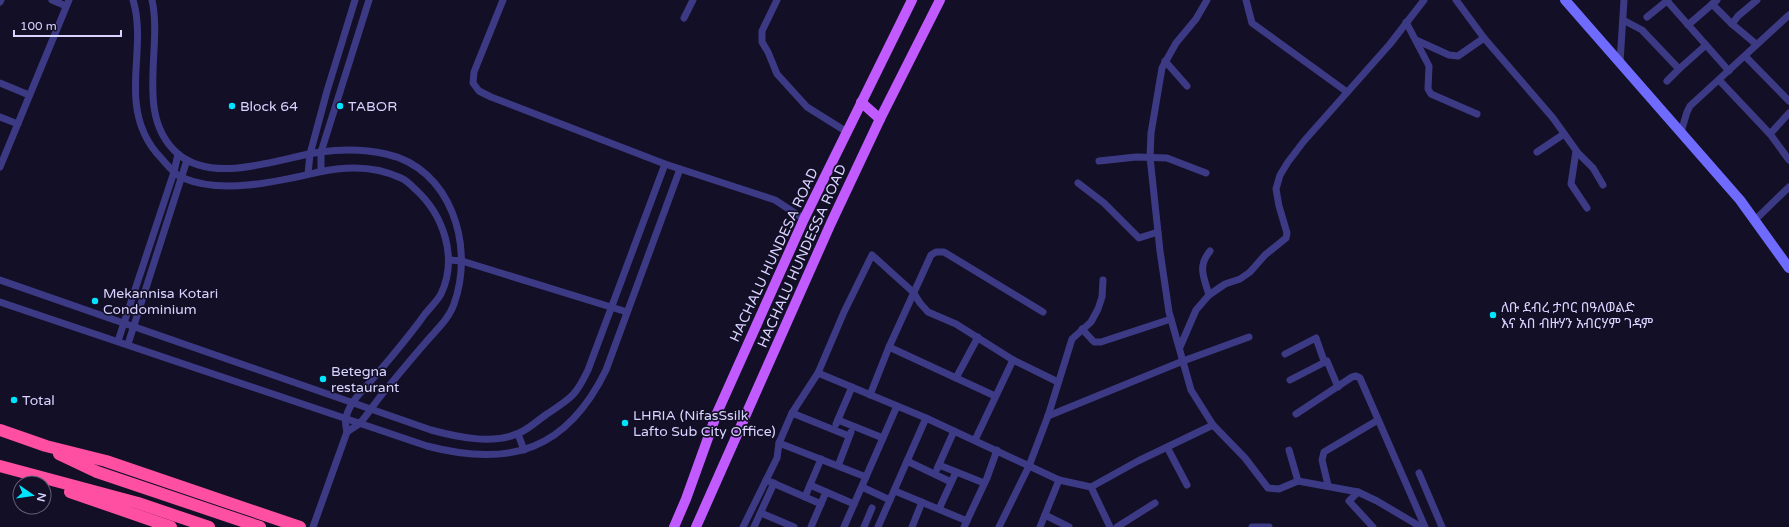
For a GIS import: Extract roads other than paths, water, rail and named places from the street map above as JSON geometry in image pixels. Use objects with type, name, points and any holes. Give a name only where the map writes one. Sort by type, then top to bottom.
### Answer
[{"type":"highway","points":[[0,430],[46,446],[106,461],[300,527]]},
{"type":"highway","points":[[46,446],[70,460],[97,472],[260,527]]},
{"type":"highway","points":[[0,466],[138,503],[209,527]]},
{"type":"highway","points":[[0,470],[16,475]]},
{"type":"highway","points":[[52,487],[171,527]]},
{"type":"main road","name":"HACHALU HUNDESA ROAD","points":[[674,527],[686,500],[717,413],[804,219],[912,0]]},
{"type":"main road","name":"HACHALU HUNDESSA ROAD","points":[[696,527],[831,224],[880,119],[940,0]]},
{"type":"main road","points":[[862,102],[880,119]]},
{"type":"street","points":[[0,167],[68,3],[52,0]]},
{"type":"street","points":[[133,0],[136,9],[138,50],[136,99],[138,118],[148,144],[174,172],[182,178],[204,185],[230,187],[334,169],[360,168],[385,172],[403,178],[423,196],[439,221],[446,236],[449,260],[441,294],[412,332],[353,402],[346,418],[347,432],[313,527]]},
{"type":"street","points":[[152,0],[155,18],[153,89],[155,112],[160,128],[178,154],[188,160],[209,166],[228,169],[259,166],[321,152],[353,149],[386,154],[416,166],[440,190],[452,209],[462,243],[460,279],[454,304],[448,316],[370,408],[359,424],[347,432]]},
{"type":"street","points":[[308,174],[310,154],[355,0]]},
{"type":"street","points":[[320,172],[321,152],[369,0]]},
{"type":"street","points":[[503,0],[474,72],[473,83],[479,91],[664,164],[775,200],[804,219]]},
{"type":"street","points":[[684,18],[693,0]]},
{"type":"street","points":[[777,0],[762,31],[762,42],[777,74],[807,107],[847,132]]},
{"type":"street","points":[[1207,0],[1196,19],[1176,43],[1162,68],[1151,133],[1150,157],[1158,232],[1172,319],[1191,390],[1213,426],[1245,458],[1268,488],[1279,489],[1298,481],[1328,485],[1358,492],[1421,527]]},
{"type":"street","points":[[1246,0],[1252,23],[1347,92]]},
{"type":"street","points":[[1180,347],[1196,310],[1209,295],[1225,284],[1240,279],[1250,272],[1265,255],[1286,238],[1287,233],[1278,206],[1276,189],[1280,175],[1304,141],[1390,44],[1424,0]]},
{"type":"street","points":[[1456,0],[1484,38],[1553,118],[1576,151],[1593,168],[1603,185]]},
{"type":"street","points":[[1566,0],[1740,200],[1756,220],[1789,268]]},
{"type":"street","points":[[1620,62],[1624,0]]},
{"type":"street","points":[[1647,17],[1667,0],[1729,71]]},
{"type":"street","points":[[1732,24],[1748,3],[1757,0]]},
{"type":"street","points":[[1688,24],[1714,2],[1732,24],[1756,44]]},
{"type":"street","points":[[1681,132],[1686,112],[1690,106],[1789,14]]},
{"type":"street","points":[[1623,20],[1642,30],[1679,69]]},
{"type":"street","points":[[1406,22],[1428,66],[1428,89],[1431,94],[1477,114]]},
{"type":"street","points":[[1416,40],[1449,55],[1458,56],[1484,38]]},
{"type":"street","points":[[1667,81],[1706,45]]},
{"type":"street","points":[[1745,56],[1788,97]]},
{"type":"street","points":[[1165,61],[1187,86]]},
{"type":"street","points":[[1719,80],[1770,134],[1789,160]]},
{"type":"street","points":[[0,83],[29,95]]},
{"type":"street","points":[[1770,134],[1789,113]]},
{"type":"street","points":[[0,116],[18,124]]},
{"type":"street","points":[[1537,152],[1564,134]]},
{"type":"street","points":[[1576,151],[1571,184],[1587,208]]},
{"type":"street","points":[[118,341],[174,172],[178,154]]},
{"type":"street","points":[[1099,161],[1150,157],[1168,158],[1206,173]]},
{"type":"street","points":[[128,344],[188,160]]},
{"type":"street","points":[[0,280],[134,328],[431,430],[462,438],[494,439],[518,434],[574,396],[588,370],[664,164]]},
{"type":"street","points":[[0,302],[346,418],[359,424],[455,453],[489,455],[524,450],[553,437],[587,405],[606,370],[680,169]]},
{"type":"street","points":[[1078,183],[1104,203],[1140,238],[1158,232]]},
{"type":"street","points":[[1756,220],[1789,187]]},
{"type":"street","points":[[1209,295],[1202,267],[1203,260],[1210,251]]},
{"type":"street","points":[[870,394],[913,292],[931,255],[936,252],[944,252],[1042,312]]},
{"type":"street","points":[[744,527],[777,458],[779,443],[792,413],[818,373],[844,312],[872,255],[913,292],[928,312],[956,324],[1013,360],[1058,382]]},
{"type":"street","points":[[449,260],[462,261],[627,312]]},
{"type":"street","points":[[999,527],[1029,466],[1048,416],[1072,339],[1091,322],[1098,309],[1102,297],[1103,280]]},
{"type":"street","points":[[1082,329],[1094,342],[1101,342],[1172,319]]},
{"type":"street","points":[[956,378],[978,337]]},
{"type":"street","points":[[1048,416],[1183,361],[1249,337]]},
{"type":"street","points":[[1285,354],[1316,338],[1324,361],[1327,361],[1338,387]]},
{"type":"street","points":[[889,347],[996,396]]},
{"type":"street","points":[[975,440],[1013,360]]},
{"type":"street","points":[[1290,380],[1324,361]]},
{"type":"street","points":[[818,373],[926,418],[1059,480],[1091,487],[1138,461],[1213,426]]},
{"type":"street","points":[[1296,414],[1356,376],[1360,378],[1425,527]]},
{"type":"street","points":[[834,429],[852,388]]},
{"type":"street","points":[[844,527],[897,406]]},
{"type":"street","points":[[792,413],[849,436]]},
{"type":"street","points":[[878,527],[926,418]]},
{"type":"street","points":[[838,420],[883,438]]},
{"type":"street","points":[[1328,485],[1322,460],[1324,452],[1378,420]]},
{"type":"street","points":[[838,466],[853,426]]},
{"type":"street","points":[[934,474],[954,431]]},
{"type":"street","points":[[518,434],[524,450]]},
{"type":"street","points":[[779,443],[866,477]]},
{"type":"street","points":[[1167,447],[1187,485]]},
{"type":"street","points":[[895,491],[939,509],[966,524],[997,450]]},
{"type":"street","points":[[1289,450],[1298,481]]},
{"type":"street","points":[[805,497],[821,459]]},
{"type":"street","points":[[907,462],[951,482]]},
{"type":"street","points":[[938,465],[984,483]]},
{"type":"street","points":[[939,509],[956,472]]},
{"type":"street","points":[[1419,473],[1442,527]]},
{"type":"street","points":[[766,480],[821,504]]},
{"type":"street","points":[[1040,527],[1059,480]]},
{"type":"street","points":[[754,527],[774,483]]},
{"type":"street","points":[[810,485],[854,504]]},
{"type":"street","points":[[862,487],[890,500]]},
{"type":"street","points":[[1091,487],[1110,527]]},
{"type":"street","points":[[811,527],[826,492]]},
{"type":"street","points":[[1358,492],[1349,501],[1373,527]]},
{"type":"street","points":[[912,527],[922,502]]},
{"type":"street","points":[[1117,527],[1155,503]]},
{"type":"street","points":[[864,527],[872,508]]},
{"type":"street","points":[[761,513],[792,527]]},
{"type":"street","points":[[1045,515],[1069,527]]},
{"type":"street","points":[[1252,527],[1269,527]]},
{"type":"place","name":"Block 64","points":[[232,106]]},
{"type":"place","name":"TABOR","points":[[340,106]]},
{"type":"place","name":"Mekannisa Kotari Condominium","points":[[95,301]]},
{"type":"place","name":"ለቡ ደብረ ታቦር በዓለወልድ እና አበ ብዙሃን አብርሃም ገዳም","points":[[1493,315]]},
{"type":"place","name":"Betegna restaurant","points":[[323,379]]},
{"type":"place","name":"Total","points":[[14,400]]},
{"type":"place","name":"LHRIA (NifasSsilk Lafto Sub City Office)","points":[[625,423]]}]
